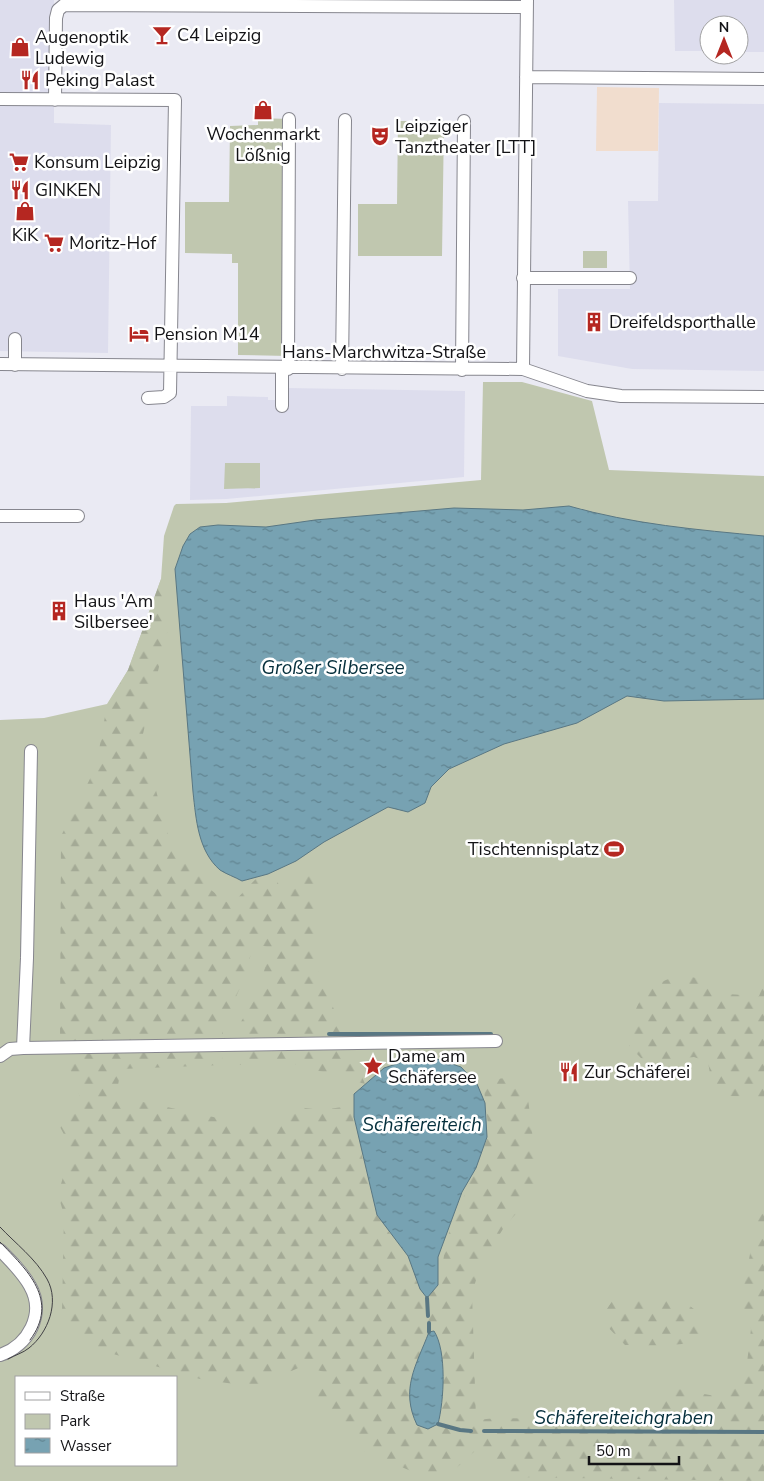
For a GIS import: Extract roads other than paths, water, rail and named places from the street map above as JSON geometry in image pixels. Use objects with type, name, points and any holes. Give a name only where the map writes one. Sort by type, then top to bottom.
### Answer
[{"type":"street","points":[[55,100],[56,18],[58,10],[64,5],[527,4],[523,370]]},
{"type":"street","points":[[526,77],[764,79]]},
{"type":"street","points":[[0,99],[174,100],[170,393],[164,397],[148,398]]},
{"type":"street","points":[[282,406],[285,369],[289,119]]},
{"type":"street","points":[[342,370],[345,120]]},
{"type":"street","points":[[462,370],[464,122]]},
{"type":"street","points":[[523,278],[630,278]]},
{"type":"street","points":[[15,339],[15,365]]},
{"type":"street","name":"Hans-Marchwitza-Straße","points":[[0,364],[342,370],[523,370],[587,391],[621,396],[764,397]]},
{"type":"street","points":[[0,516],[78,516]]},
{"type":"street","points":[[23,1048],[28,958],[31,751]]},
{"type":"street","points":[[0,1056],[10,1049],[23,1048],[496,1041]]},
{"type":"street","points":[[0,1250],[31,1287],[36,1302],[36,1317],[22,1343],[0,1355]]},
{"type":"water","name":"Großer Silbersee","points":[[569,506],[641,522],[764,536],[764,699],[664,701],[627,696],[577,723],[504,744],[449,769],[431,787],[425,803],[408,812],[388,807],[324,842],[296,861],[268,874],[242,881],[220,870],[207,854],[199,834],[193,792],[175,569],[183,546],[190,534],[200,527],[218,525],[266,527],[315,520],[454,508],[523,510]]},
{"type":"water","name":"Schäfereiteich","points":[[415,1058],[437,1059],[461,1067],[477,1084],[485,1103],[487,1137],[476,1168],[462,1192],[438,1257],[438,1285],[427,1298],[420,1289],[408,1256],[377,1215],[354,1117],[354,1094],[384,1068]]},
{"type":"water","points":[[434,1331],[443,1363],[443,1390],[438,1424],[428,1429],[417,1425],[412,1412],[410,1389],[415,1367],[429,1332]]},
{"type":"waterway","points":[[329,1034],[491,1034]]},
{"type":"waterway","points":[[427,1298],[428,1316]]},
{"type":"waterway","points":[[429,1323],[429,1332]]},
{"type":"waterway","name":"Schäfereiteichgraben","points":[[438,1424],[471,1431]]},
{"type":"waterway","name":"Schäfereiteichgraben","points":[[484,1431],[764,1432]]},
{"type":"tram line","points":[[0,1227],[31,1258],[42,1272],[51,1288],[52,1297],[50,1316],[42,1334],[27,1350],[8,1359]]},
{"type":"tram line","points":[[0,1242],[29,1275],[41,1299],[42,1312],[30,1340]]},
{"type":"place","name":"C4 Leipzig","points":[[162,35]]},
{"type":"place","name":"Augenoptik Ludewig","points":[[20,47]]},
{"type":"place","name":"Peking Palast","points":[[30,80]]},
{"type":"place","name":"Wochenmarkt Lößnig","points":[[263,110]]},
{"type":"place","name":"Leipziger Tanztheater [LTT]","points":[[380,136]]},
{"type":"place","name":"Konsum Leipzig","points":[[19,162]]},
{"type":"place","name":"GINKEN","points":[[20,190]]},
{"type":"place","name":"KiK","points":[[25,211]]},
{"type":"place","name":"Moritz-Hof","points":[[54,243]]},
{"type":"place","name":"Dreifeldsporthalle","points":[[594,322]]},
{"type":"place","name":"Pension M14","points":[[139,334]]},
{"type":"place","name":"Haus 'Am Silbersee'","points":[[59,611]]},
{"type":"place","name":"Tischtennisplatz","points":[[614,849]]},
{"type":"place","name":"Dame am Schäfersee","points":[[373,1066]]},
{"type":"place","name":"Zur Schäferei","points":[[569,1072]]}]
